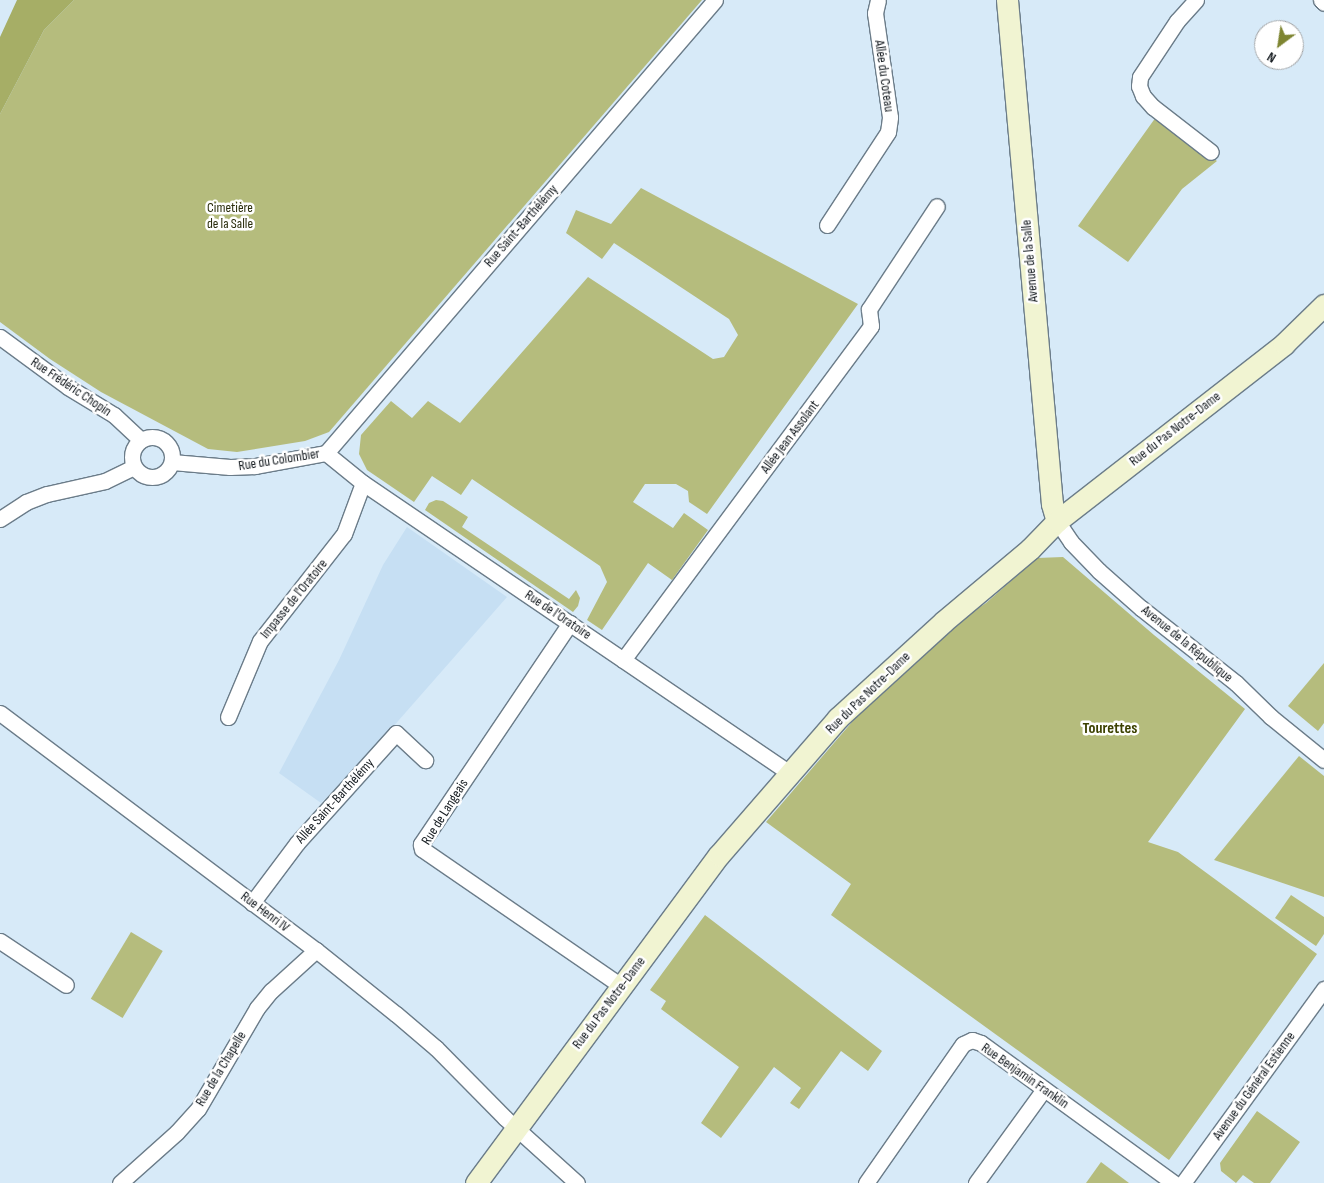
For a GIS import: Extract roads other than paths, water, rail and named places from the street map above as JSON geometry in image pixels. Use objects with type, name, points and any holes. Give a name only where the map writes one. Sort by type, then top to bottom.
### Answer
[{"type":"street","name":"Rue Saint-Barthélémy","points":[[326,453],[715,0]]},
{"type":"street","name":"Allée du Coteau","points":[[827,225],[882,143],[890,124],[876,13],[878,0]]},
{"type":"street","name":"Avenue de la Salle","points":[[1007,0],[1052,504],[1057,521]]},
{"type":"street","points":[[1196,0],[1176,21],[1140,77],[1139,86],[1142,96],[1153,107],[1211,152]]},
{"type":"street","name":"Allée Jean Assolant","points":[[623,660],[871,326],[869,309],[937,206]]},
{"type":"street","name":"Rue du Pas Notre-Dame","points":[[476,1183],[719,855],[838,718],[943,622],[1030,549],[1057,521],[1284,344],[1324,305]]},
{"type":"street","name":"Rue Frédéric Chopin","points":[[0,337],[68,387],[114,415],[141,440]]},
{"type":"street","points":[[148,437],[164,440],[172,453],[172,462],[168,469],[155,477],[139,474],[134,467],[132,452],[141,440],[148,437]]},
{"type":"street","name":"Rue du Colombier","points":[[172,462],[230,467],[255,466],[326,453]]},
{"type":"street","name":"Rue de l'Oratoire","points":[[326,453],[363,483],[791,774]]},
{"type":"street","points":[[0,519],[26,502],[47,494],[105,481],[134,467]]},
{"type":"street","name":"Impasse de l'Oratoire","points":[[228,718],[260,640],[344,534],[363,483]]},
{"type":"street","name":"Avenue de la République","points":[[1057,521],[1071,542],[1099,571],[1236,683],[1271,717],[1324,760]]},
{"type":"street","name":"Rue de Langeais","points":[[570,623],[421,844],[422,849],[621,986]]},
{"type":"street","name":"Rue Henri IV","points":[[0,713],[316,950],[436,1048],[516,1128],[577,1183]]},
{"type":"street","name":"Allée Saint-Barthélémy","points":[[252,903],[297,843],[396,733],[425,760]]},
{"type":"street","points":[[0,941],[66,985]]},
{"type":"street","name":"Rue de la Chapelle","points":[[120,1183],[177,1132],[198,1109],[257,1008],[271,991],[316,950]]},
{"type":"street","name":"Avenue du Général Estienne","points":[[1183,1183],[1324,989]]},
{"type":"street","name":"Rue Benjamin Franklin","points":[[866,1183],[963,1044],[972,1040],[981,1043],[1174,1183]]},
{"type":"street","points":[[976,1183],[1044,1089]]},
{"type":"district","name":"Tourettes","points":[[1110,729]]},
{"type":"park label","name":"Cimetière de la Salle","points":[[230,216]]}]
